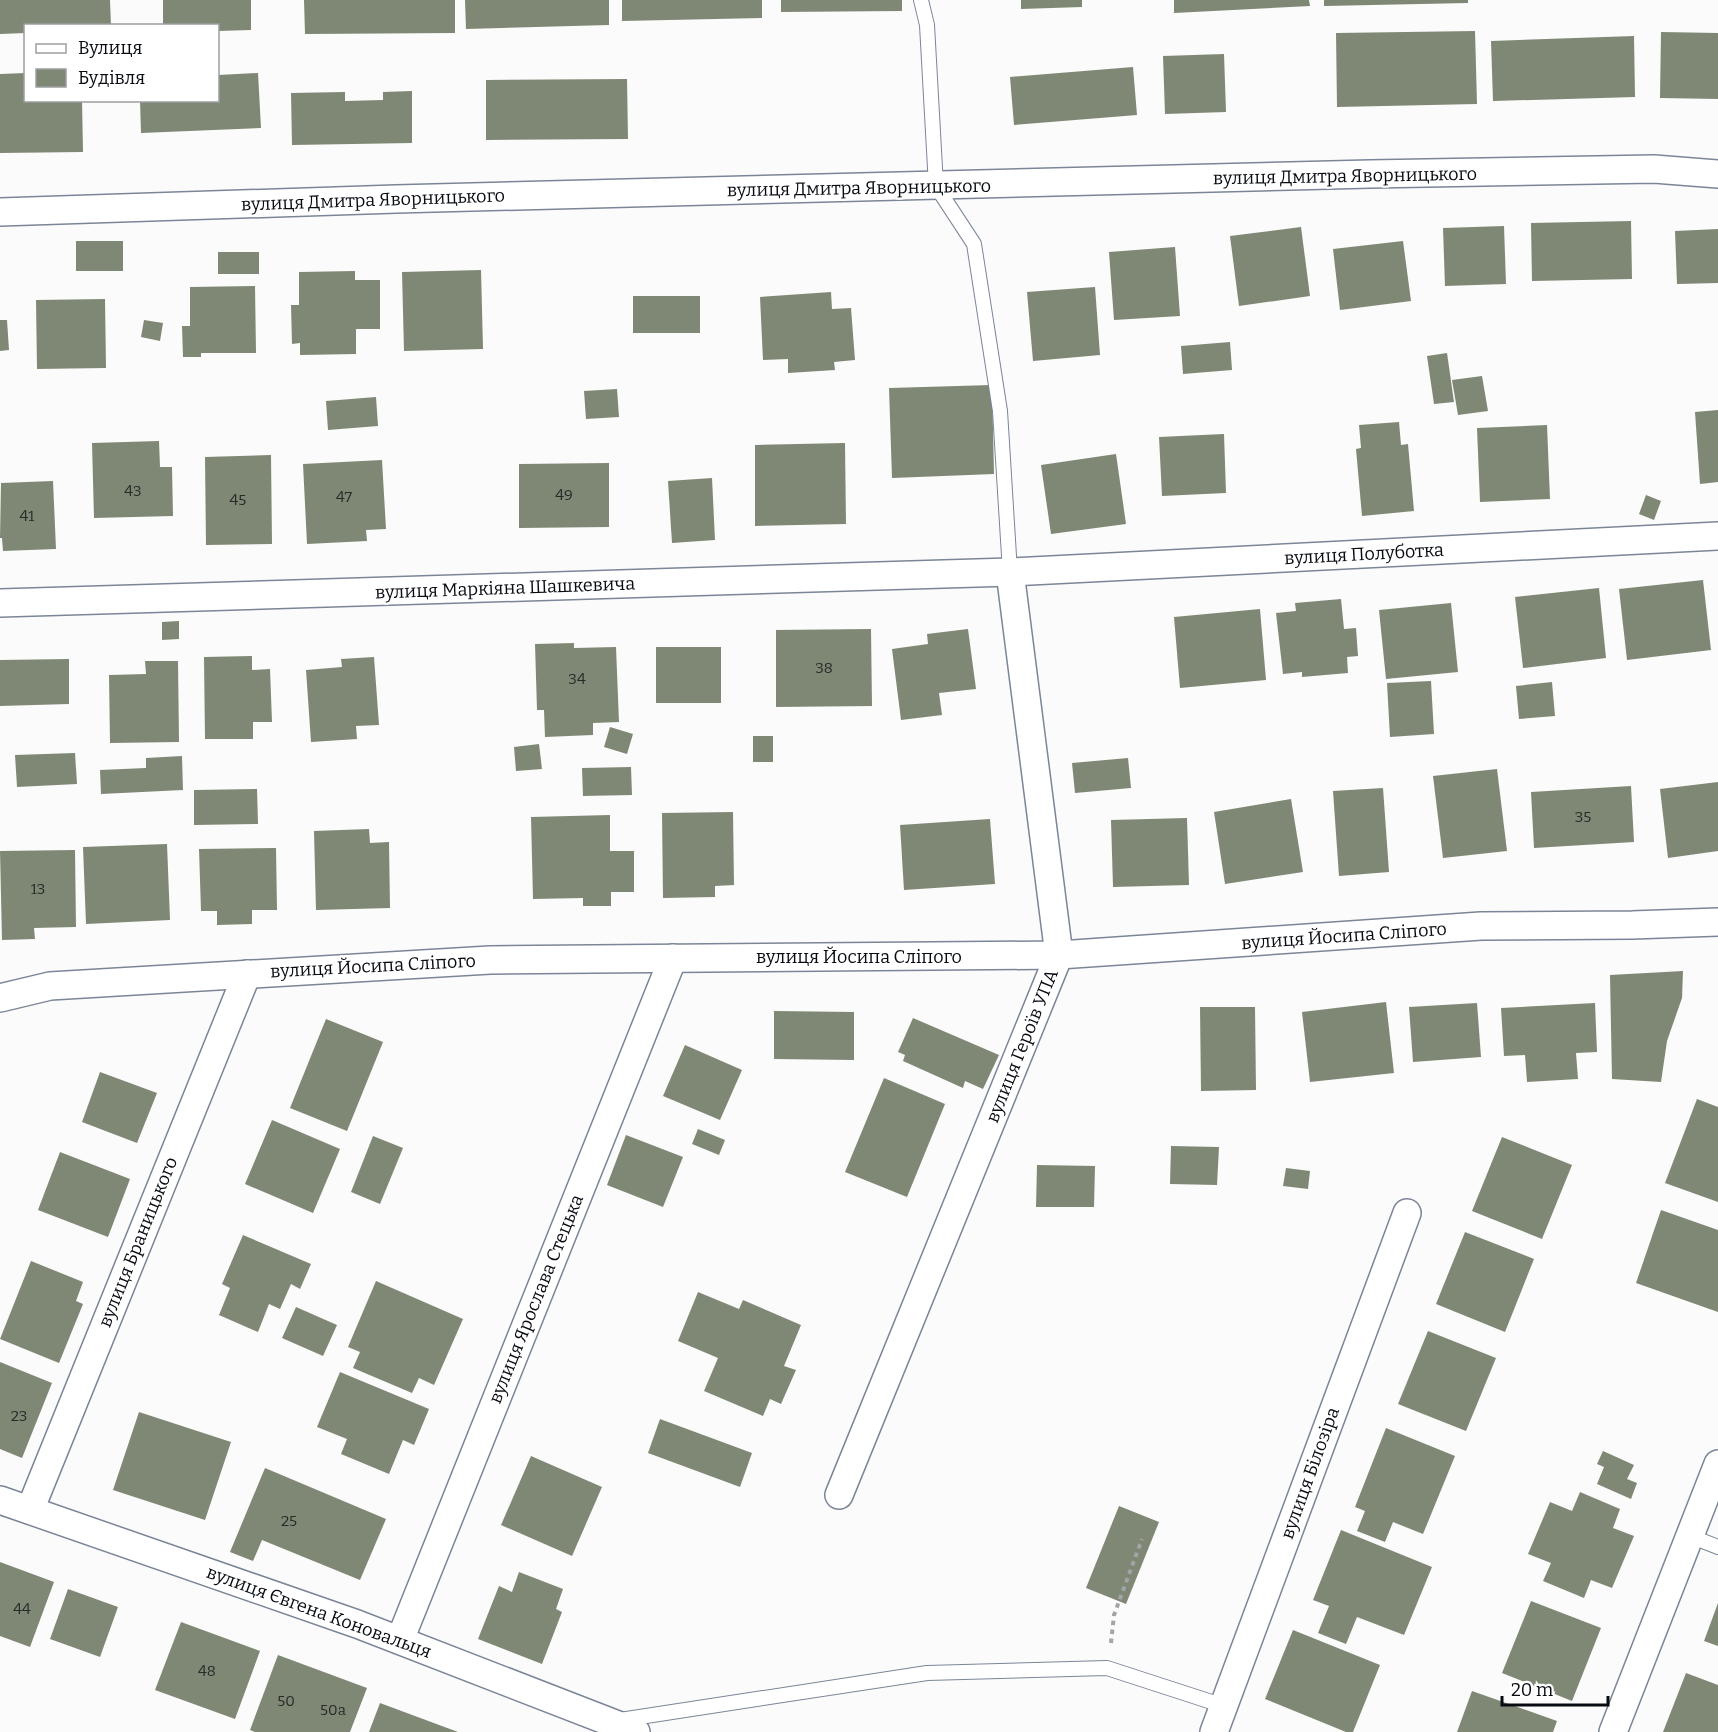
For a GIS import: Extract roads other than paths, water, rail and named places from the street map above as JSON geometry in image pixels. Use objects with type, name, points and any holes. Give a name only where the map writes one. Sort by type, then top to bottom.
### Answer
[{"type":"street","name":"вулиця Дмитра Яворницького","points":[[0,212],[396,199],[1653,169],[1718,174]]},
{"type":"street","name":"вулиця Полуботка","points":[[1010,572],[1718,536]]},
{"type":"street","name":"вулиця Маркіяна Шашкевича","points":[[0,603],[1010,572]]},
{"type":"street","name":"вулиця Героїв УПА","points":[[839,1495],[1059,955],[1010,572]]},
{"type":"street","name":"вулиця Йосипа Сліпого","points":[[0,998],[50,986],[490,960],[1059,955],[1481,926],[1718,922]]},
{"type":"street","name":"вулиця Ярослава Стецька","points":[[400,1640],[673,958]]},
{"type":"street","name":"вулиця Браницького","points":[[30,1510],[247,974]]},
{"type":"street","name":"вулиця Білозіра","points":[[1214,1732],[1407,1213]]},
{"type":"street","points":[[1613,1732],[1718,1464]]},
{"type":"street","name":"вулиця Євгена Коновальця","points":[[0,1500],[400,1640],[636,1732]]},
{"type":"lane","points":[[921,0],[927,25],[936,186],[974,244],[1000,411],[1010,572]]},
{"type":"lane","points":[[1690,1536],[1718,1547]]},
{"type":"lane","points":[[609,1722],[927,1673],[1107,1668],[1224,1706]]}]
